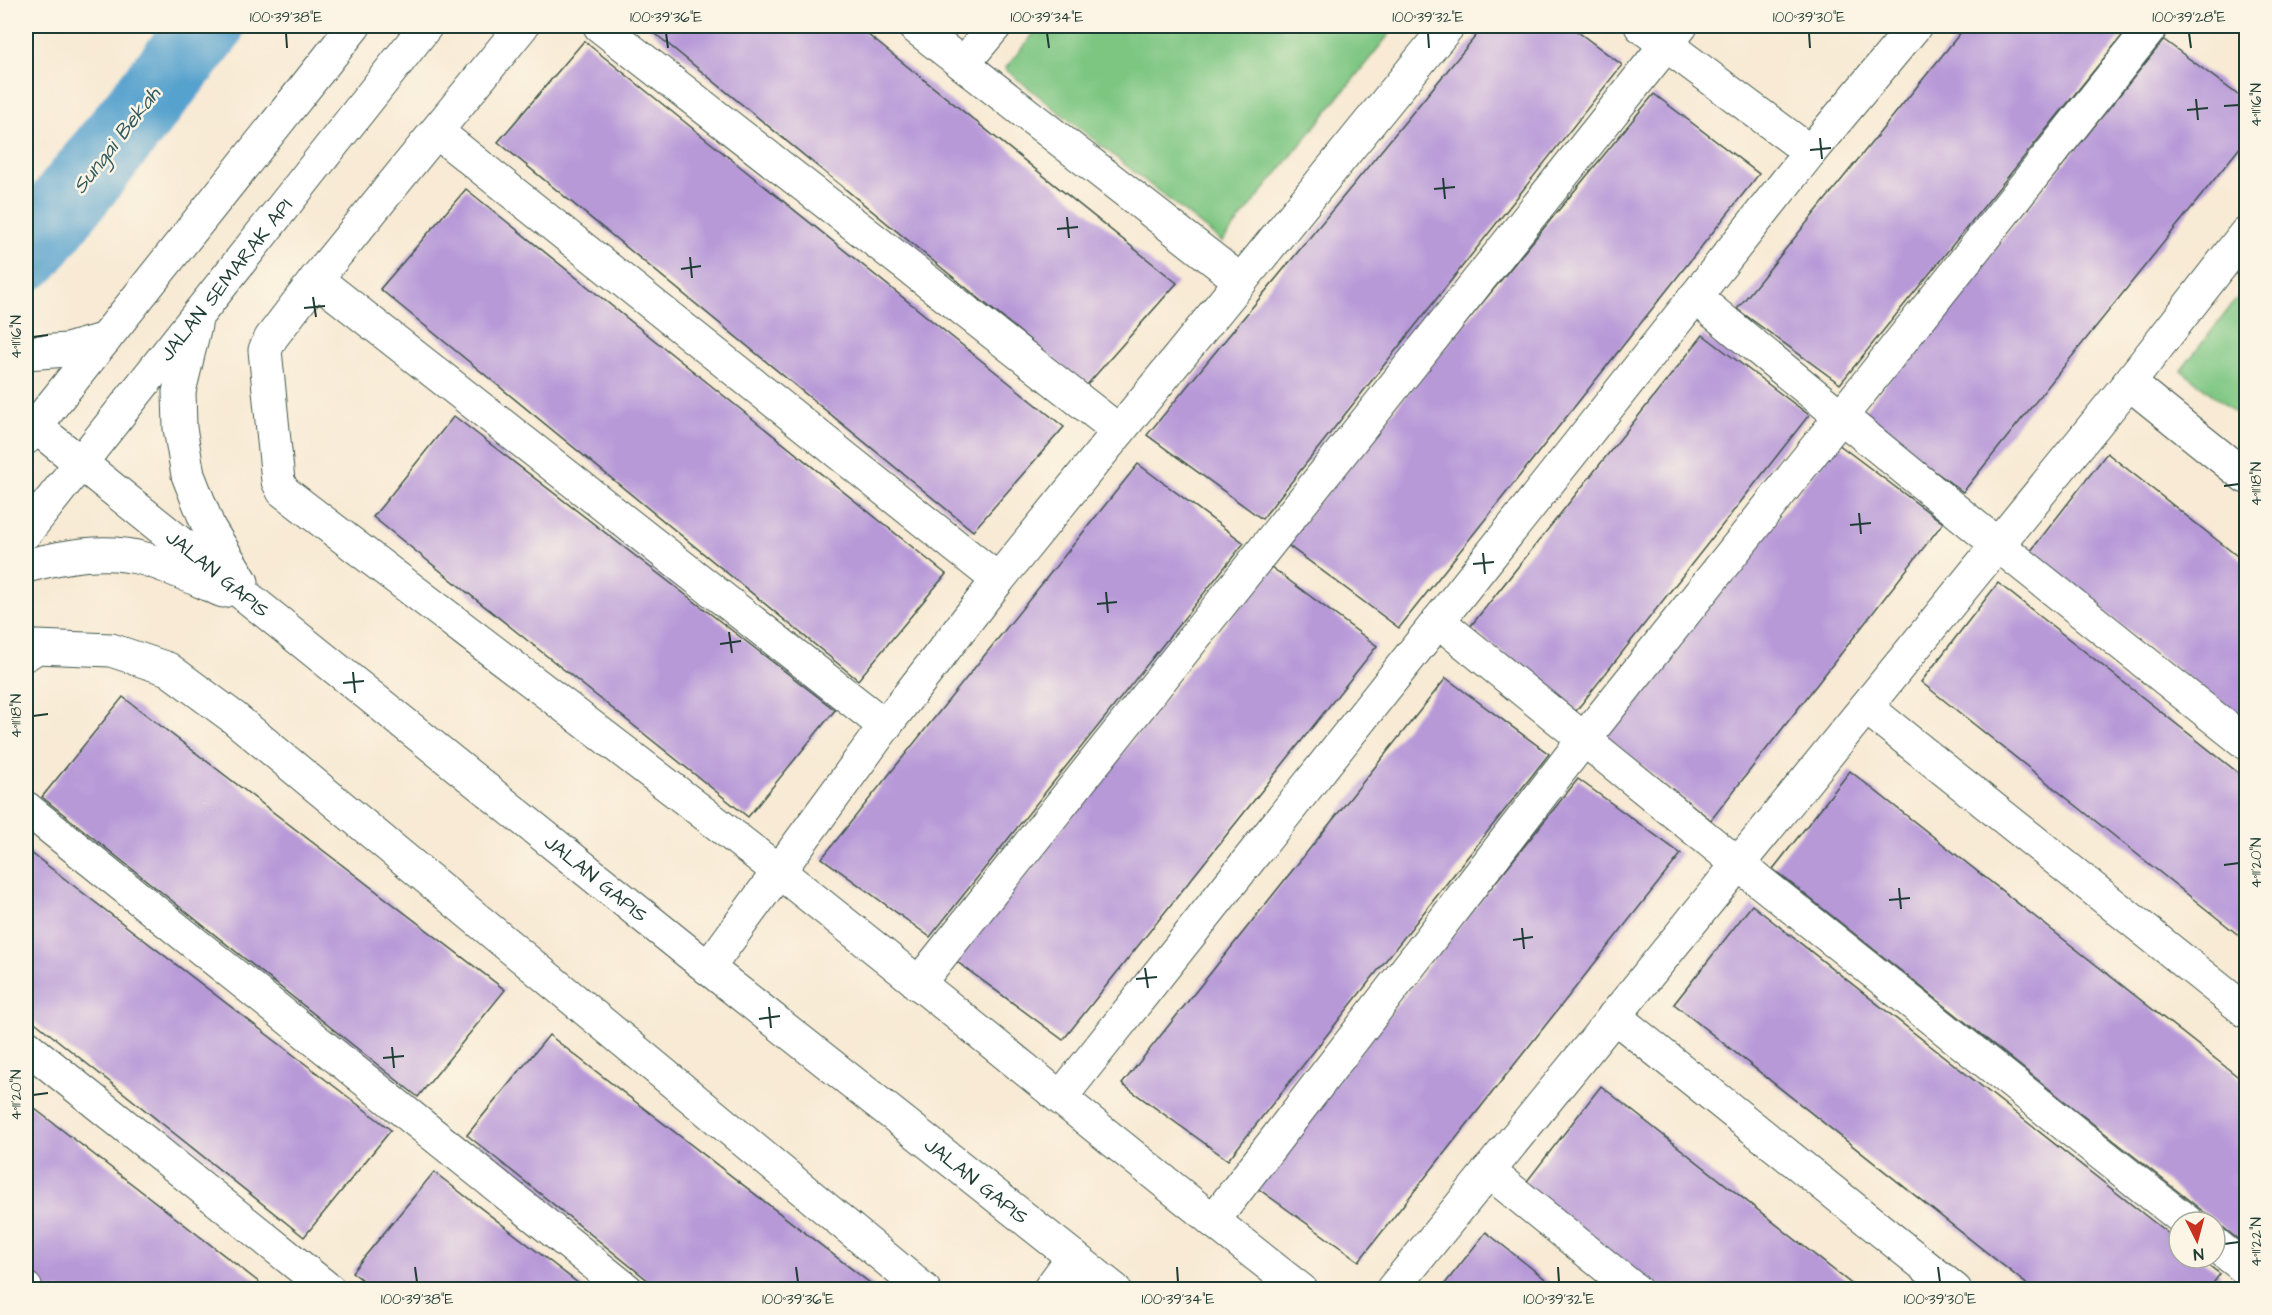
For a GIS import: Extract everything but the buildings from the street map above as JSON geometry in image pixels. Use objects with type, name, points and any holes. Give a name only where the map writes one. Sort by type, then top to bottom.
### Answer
[{"type":"street","points":[[29,428],[105,339],[354,26]]},
{"type":"street","name":"JALAN SEMARAK API","points":[[26,532],[426,26]]},
{"type":"street","points":[[522,26],[316,279],[265,350],[278,481],[283,491],[778,871],[1301,1290]]},
{"type":"street","points":[[600,26],[1119,432]]},
{"type":"street","points":[[915,26],[1241,282]]},
{"type":"street","points":[[964,63],[995,26]]},
{"type":"street","points":[[708,968],[885,726],[998,580],[1448,26]]},
{"type":"street","points":[[1061,1097],[1810,152],[1915,26]]},
{"type":"street","points":[[1213,1221],[1584,739],[2152,26]]},
{"type":"street","points":[[918,984],[1663,32],[1810,152]]},
{"type":"street","points":[[437,132],[998,580]]},
{"type":"street","points":[[1392,1290],[2129,383],[2247,232]]},
{"type":"street","points":[[316,279],[885,726]]},
{"type":"street","points":[[1695,297],[1998,545],[2247,743]]},
{"type":"street","points":[[198,314],[178,392],[180,428],[188,475],[208,528],[256,603]]},
{"type":"street","points":[[26,353],[67,350],[105,339]]},
{"type":"street","points":[[2129,383],[2247,477]]},
{"type":"street","name":"JALAN GAPIS","points":[[29,428],[81,463],[708,968],[1115,1290]]},
{"type":"street","points":[[26,566],[66,556],[106,554],[145,559],[256,603]]},
{"type":"street","points":[[1438,621],[2172,1210]]},
{"type":"street","points":[[26,654],[37,647],[111,650],[168,669],[232,717],[924,1290]]},
{"type":"street","points":[[1866,706],[2247,1011]]},
{"type":"street","points":[[26,808],[627,1290]]},
{"type":"street","points":[[1614,1016],[1955,1290]]},
{"type":"street","points":[[26,1046],[329,1290]]},
{"type":"street","points":[[1488,1171],[1635,1290]]},
{"type":"street","points":[[2227,1253],[2247,1269]]},
{"type":"street","points":[[1049,1290],[1073,1257]]},
{"type":"street","points":[[2234,1290],[2247,1274]]},
{"type":"green space","points":[[1040,26],[1396,26],[1222,242],[1005,69]]},
{"type":"green space","points":[[2246,287],[2246,421],[2181,370]]},
{"type":"waterway","name":"Sungai Bekah","points":[[26,254],[207,26]]}]
